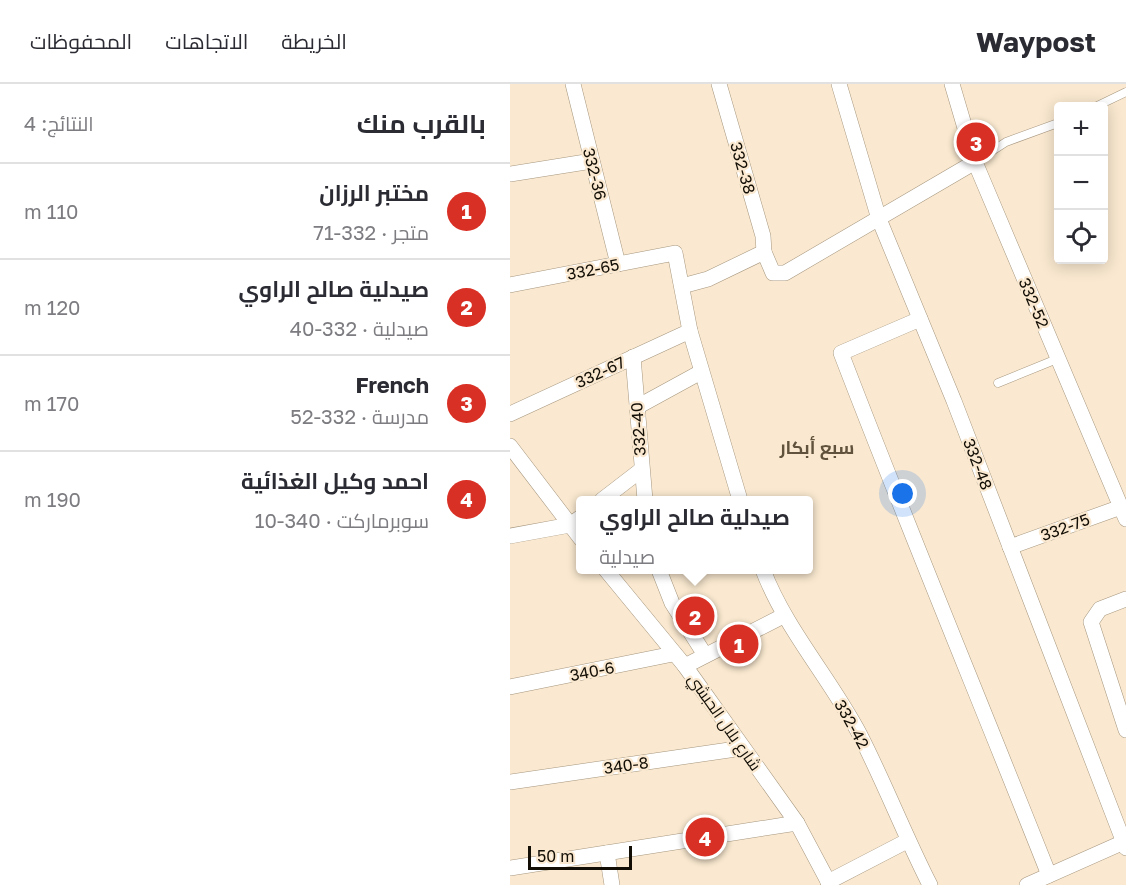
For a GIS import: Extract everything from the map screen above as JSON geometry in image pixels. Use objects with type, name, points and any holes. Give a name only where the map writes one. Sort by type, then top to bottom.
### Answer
[{"type":"street","name":"332-36","points":[[573,84],[618,264]]},
{"type":"street","name":"332-38","points":[[719,84],[763,236],[764,252]]},
{"type":"street","name":"332-48","points":[[839,84],[879,219],[1125,843]]},
{"type":"street","name":"332-52","points":[[952,84],[975,162],[1123,513]]},
{"type":"street","points":[[510,174],[592,161]]},
{"type":"street","points":[[738,496],[701,372],[690,331],[682,286],[708,279],[764,252],[773,273],[780,275],[975,162]]},
{"type":"street","name":"332-65","points":[[510,285],[675,253],[682,286]]},
{"type":"street","points":[[920,320],[841,353],[921,561],[963,656],[1038,881],[1125,843]]},
{"type":"street","name":"332-67","points":[[510,414],[690,331]]},
{"type":"street","name":"332-40","points":[[633,357],[644,496]]},
{"type":"street","points":[[637,407],[701,372]]},
{"type":"street","points":[[510,446],[576,521],[510,536]]},
{"type":"street","points":[[608,496],[641,470]]},
{"type":"street","name":"332-75","points":[[1010,547],[1123,513]]},
{"type":"street","name":"شارع بلال الحبشي","points":[[609,574],[685,666],[797,823],[829,884]]},
{"type":"street","points":[[660,574],[672,603],[705,656]]},
{"type":"street","name":"332-42","points":[[765,574],[783,616],[829,683],[860,736],[930,885]]},
{"type":"street","points":[[1126,599],[1100,609],[1091,622],[1126,730]]},
{"type":"street","points":[[685,666],[783,616]]},
{"type":"street","name":"340-6","points":[[510,687],[673,654]]},
{"type":"street","name":"340-8","points":[[510,782],[743,748]]},
{"type":"street","points":[[510,868],[797,823]]},
{"type":"street","points":[[829,884],[908,840]]},
{"type":"street","points":[[607,853],[612,885]]},
{"type":"lane","points":[[1105,102],[1126,92]]},
{"type":"lane","points":[[975,162],[1006,142],[1054,125]]},
{"type":"lane","points":[[998,383],[1057,358]]},
{"type":"place","name":"French","points":[[976,142]]},
{"type":"place","name":"صيدلية صالح الراوي","points":[[695,616]]},
{"type":"place","name":"مختبر الرزان","points":[[739,644]]},
{"type":"place","name":"احمد وكيل الغذائية","points":[[705,837]]},
{"type":"district","name":"سبع أبكار","points":[[817,448]]}]
